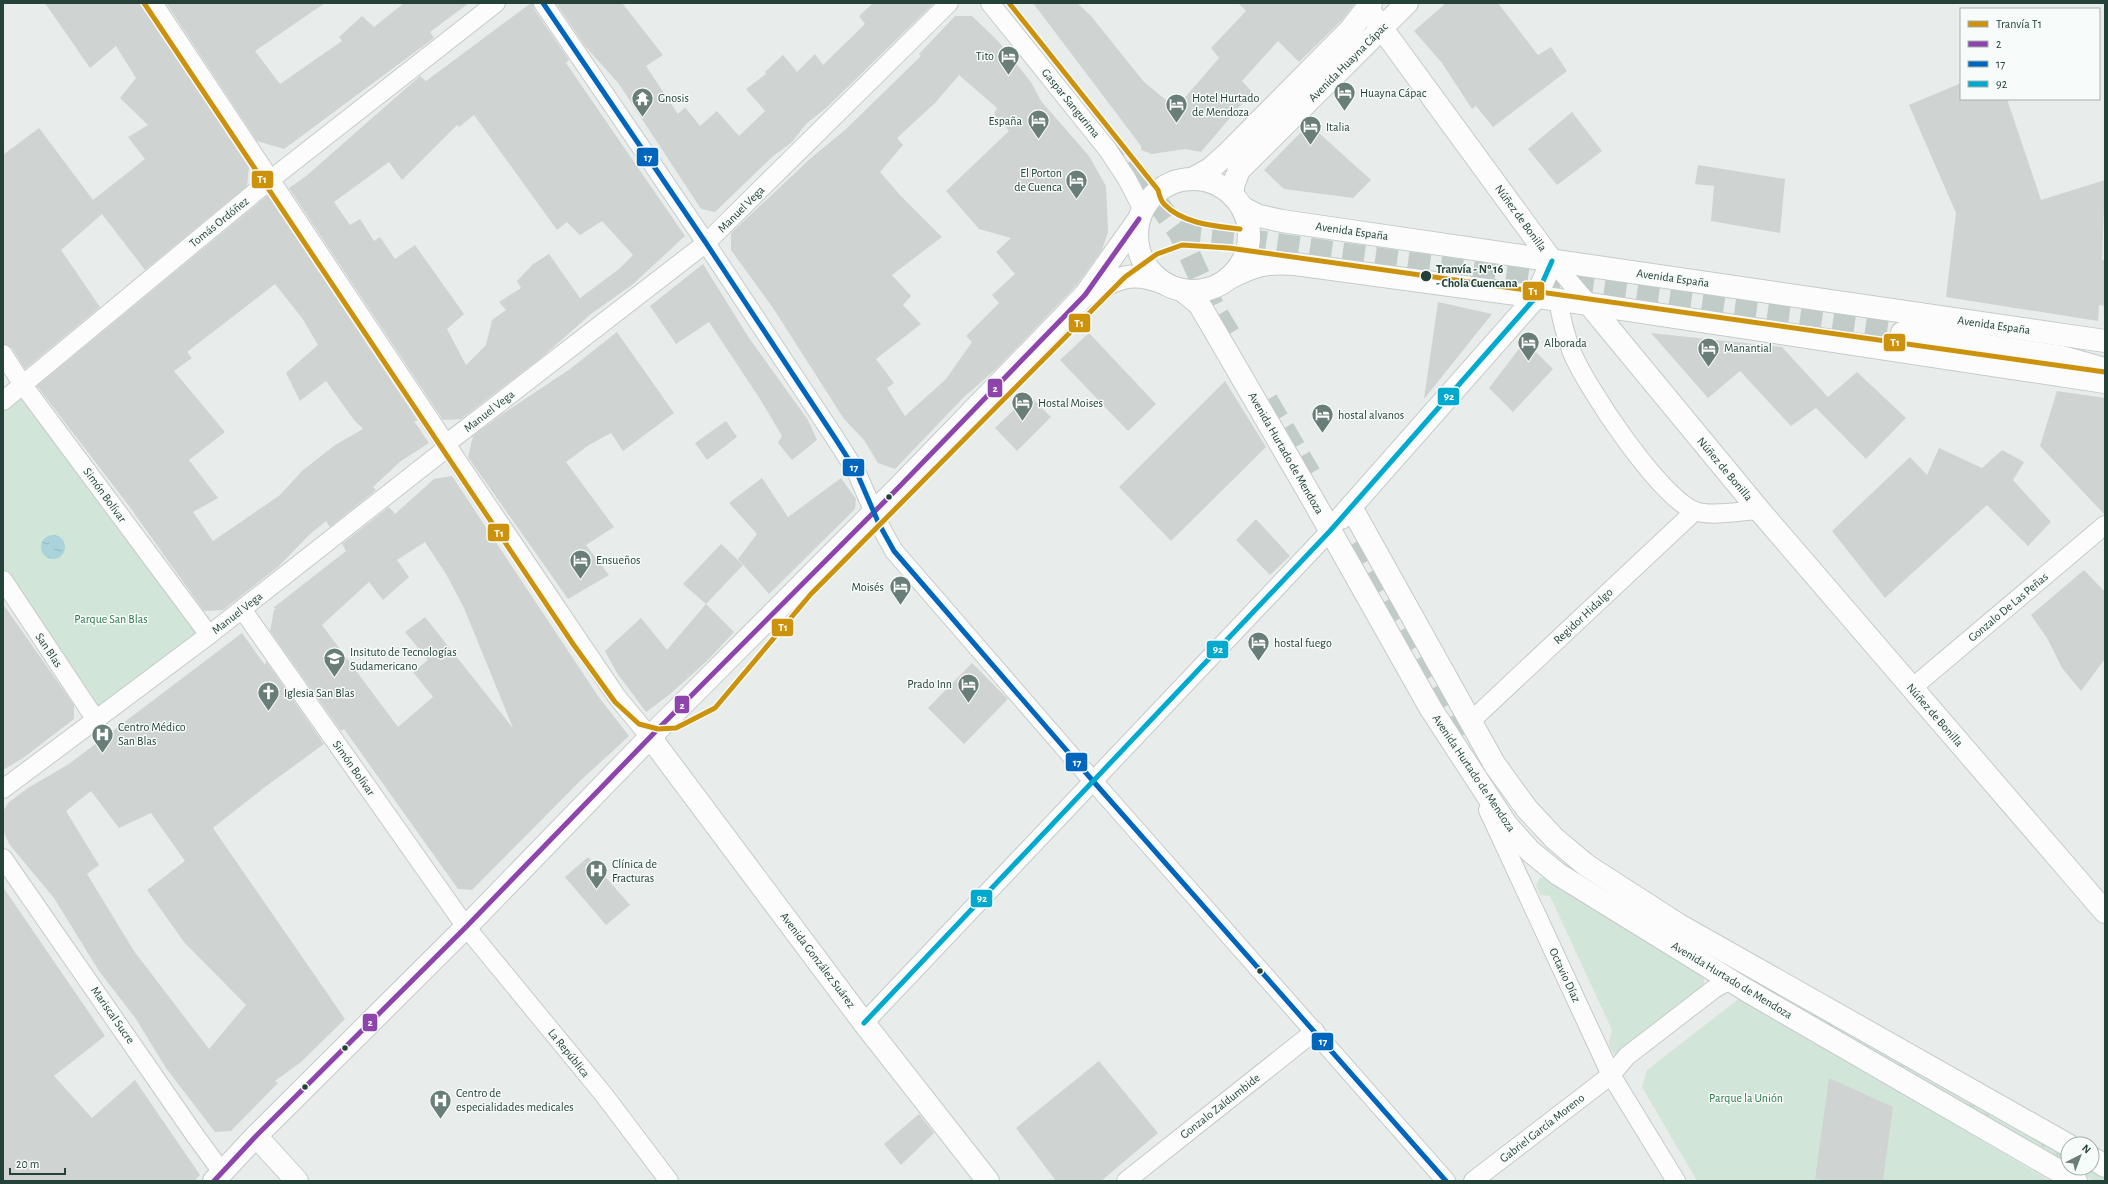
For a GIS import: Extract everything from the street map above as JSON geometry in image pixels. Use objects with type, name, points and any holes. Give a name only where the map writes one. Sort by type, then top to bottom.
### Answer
[{"type":"main road","name":"Avenida Huayna Cápac","points":[[1238,202],[1233,186],[1239,170],[1407,3]]},
{"type":"main road","name":"Avenida Huayna Cápac","points":[[1192,179],[1210,169],[1227,154],[1350,30],[1367,5]]},
{"type":"main road","name":"Núñez de Bonilla","points":[[1367,5],[1382,28],[1552,260]]},
{"type":"main road","points":[[218,1176],[256,1136],[466,927],[650,737],[874,512],[1085,295],[1158,190],[1175,181],[1192,179],[1207,180],[1221,186],[1238,202],[1248,223],[1249,238],[1247,250],[1239,267],[1229,278]]},
{"type":"main road","name":"Avenida España","points":[[1238,202],[1259,216],[1282,221],[2105,341]]},
{"type":"main road","points":[[1141,215],[1137,232],[1142,257],[1149,269],[1158,278],[1176,287]]},
{"type":"main road","points":[[1523,256],[1536,297]]},
{"type":"main road","points":[[1330,531],[1536,297],[1552,260]]},
{"type":"main road","points":[[1085,295],[1110,281],[1134,275],[1176,287],[1205,290],[1255,266],[1273,262],[1589,304],[2105,382]]},
{"type":"main road","name":"Avenida Hurtado de Mendoza","points":[[1176,287],[1199,304],[1431,709],[1506,824],[1530,851],[1579,888],[1730,980],[2076,1181]]},
{"type":"main road","name":"Núñez de Bonilla","points":[[1589,304],[1759,510],[2105,912]]},
{"type":"main road","name":"Avenida España","points":[[1902,333],[2062,357],[2105,369]]},
{"type":"main road","name":"Avenida Hurtado de Mendoza","points":[[1351,507],[1495,765],[1527,810],[1555,839],[1586,865],[1628,893],[1741,962],[2060,1141]]},
{"type":"main road","name":"Avenida González Suárez","points":[[650,737],[864,1023],[988,1181]]},
{"type":"main road","points":[[256,1136],[297,1181]]},
{"type":"street","points":[[153,3],[446,444],[617,697],[650,737]]},
{"type":"street","name":"Tomás Ordóñez","points":[[3,401],[130,294],[271,179],[496,3]]},
{"type":"street","points":[[543,3],[706,243],[844,451],[856,471],[874,512],[894,551],[1093,781],[1446,1181]]},
{"type":"street","name":"Manuel Vega","points":[[3,789],[210,635],[442,451],[446,444],[706,243],[949,3]]},
{"type":"street","name":"Gaspar Sangurima","points":[[990,3],[1108,150],[1127,179],[1141,215]]},
{"type":"street","name":"Núñez de Bonilla","points":[[1552,260],[1589,304]]},
{"type":"street","points":[[1558,300],[1563,328],[1572,352],[1607,413],[1655,475],[1679,500],[1695,511],[1712,512],[1759,510]]},
{"type":"street","name":"Simón Bolívar","points":[[3,354],[23,385],[210,635]]},
{"type":"street","name":"Regidor Hidalgo","points":[[1471,721],[1695,511]]},
{"type":"street","name":"Gonzalo De Las Peñas","points":[[1912,688],[2105,525]]},
{"type":"street","points":[[864,1023],[1330,531]]},
{"type":"street","name":"San Blas","points":[[3,580],[96,720]]},
{"type":"street","name":"Simón Bolívar","points":[[242,609],[466,927]]},
{"type":"street","name":"Octavio Díaz","points":[[1466,762],[1611,1075],[1676,1181]]},
{"type":"street","name":"Mariscal Sucre","points":[[3,858],[194,1134],[218,1176]]},
{"type":"street","name":"La República","points":[[466,927],[604,1095],[669,1181]]},
{"type":"street","name":"Gabriel García Moreno","points":[[1473,1181],[1611,1075],[1630,1068],[1723,997],[1730,980],[1741,962]]},
{"type":"street","name":"Gonzalo Zaldumbide","points":[[1126,1181],[1315,1031]]},
{"type":"green space","name":"Parque San Blas","points":[[21,393],[201,633],[99,710],[3,573],[3,405]]},
{"type":"green space","points":[[1545,877],[1699,972],[1704,978],[1704,987],[1619,1054],[1615,1054],[1609,1045],[1612,1030],[1550,896],[1540,895],[1536,885],[1540,878]]},
{"type":"green space","points":[[1769,988],[2060,1151],[2060,1161],[1768,990]]},
{"type":"green space","name":"Parque la Unión","points":[[1741,997],[2050,1181],[1697,1181],[1642,1087],[1647,1070]]},
{"type":"green space","points":[[2100,1173],[2105,1176],[2105,1181],[2094,1181],[2085,1176],[2100,1176]]},
{"type":"water","points":[[48,535],[58,535],[65,542],[65,552],[58,559],[48,559],[41,552],[41,542]]},
{"type":"building","points":[[45,3],[143,3],[144,9],[249,167],[247,186],[145,270],[102,214],[61,250],[100,307],[25,369],[12,348],[3,344],[3,155],[39,128],[93,200],[145,159],[128,137],[148,125],[120,98],[136,78],[116,46],[90,68]]},
{"type":"building","points":[[166,3],[325,3],[255,51],[280,84],[342,41],[339,37],[362,16],[374,27],[404,3],[469,3],[430,32],[434,38],[284,149],[257,141]]},
{"type":"building","points":[[533,3],[534,9],[569,60],[566,63],[685,236],[632,285],[591,314],[542,357],[461,419],[443,420],[289,188],[305,177],[420,76],[426,81]],"holes":[[[474,115],[557,230],[567,222],[580,235],[602,221],[633,255],[619,269],[580,298],[549,254],[533,264],[517,281],[521,288],[499,302],[506,310],[492,320],[486,345],[466,365],[447,329],[464,314],[415,245],[395,259],[380,237],[374,241],[360,219],[350,225],[334,202],[389,162],[402,180],[457,125],[459,127]]]},
{"type":"building","points":[[556,3],[622,3],[663,55],[646,66],[678,114],[685,107],[700,126],[717,111],[739,136],[765,111],[746,89],[766,74],[765,72],[783,55],[797,72],[815,54],[823,65],[865,24],[859,16],[873,3],[934,3],[826,108],[806,124],[792,142],[772,157],[715,212],[701,209],[619,84],[585,46]]},
{"type":"building","points":[[1033,3],[1077,3],[1091,16],[1144,82],[1176,108],[1219,58],[1211,48],[1246,11],[1238,3],[1355,3],[1343,19],[1299,62],[1278,41],[1242,81],[1252,92],[1201,152],[1185,149],[1152,154],[1141,150],[1141,146]]},
{"type":"building","points":[[1446,3],[1498,3],[1538,55],[1551,47],[1567,71],[1493,127],[1476,106],[1472,109],[1442,63],[1414,31]]},
{"type":"building","points":[[955,16],[972,16],[998,41],[1031,82],[1041,101],[1089,156],[1106,186],[1108,232],[1102,250],[1075,287],[996,369],[964,397],[895,469],[878,463],[864,440],[844,419],[773,308],[731,250],[731,233],[811,158],[845,130],[921,56],[919,54]],"holes":[[[959,75],[997,108],[994,114],[1009,131],[946,191],[979,229],[1011,238],[996,252],[1015,274],[992,295],[999,303],[966,336],[972,342],[946,379],[905,416],[887,388],[894,383],[876,359],[921,324],[903,305],[911,296],[892,275],[942,237],[900,195],[880,172],[903,145],[897,138],[936,102]]]},
{"type":"building","points":[[1960,83],[1960,100],[2007,100],[2041,200],[2105,180],[2102,260],[2105,260],[2105,306],[2099,305],[2098,321],[1946,297],[1956,213],[1909,105]]},
{"type":"building","points":[[1572,112],[1602,151],[1557,185],[1528,149]]},
{"type":"building","name":"Italia","points":[[1309,124],[1371,180],[1353,198],[1284,189],[1264,170]]},
{"type":"building","points":[[1698,165],[1785,179],[1780,233],[1711,221],[1714,186],[1695,184]]},
{"type":"building","points":[[268,195],[418,421],[414,421],[429,443],[401,461],[373,487],[376,490],[330,527],[326,521],[309,535],[278,567],[223,610],[204,611],[129,506],[37,386]],"holes":[[[275,284],[302,318],[318,345],[286,373],[300,401],[326,381],[354,420],[363,429],[335,445],[302,471],[280,495],[213,541],[193,512],[218,498],[189,460],[225,432],[174,371],[192,358],[187,352]]]},
{"type":"building","points":[[703,264],[749,338],[808,420],[817,440],[792,460],[778,443],[782,436],[760,399],[709,322],[676,344],[650,306]]},
{"type":"building","points":[[1438,302],[1492,314],[1424,399]]},
{"type":"building","points":[[617,332],[674,413],[623,451],[611,433],[589,445],[566,462],[614,527],[586,545],[609,575],[568,599],[468,457],[473,436],[501,415],[570,369]]},
{"type":"building","points":[[1089,333],[1156,404],[1128,431],[1060,360]]},
{"type":"building","points":[[1651,333],[1782,347],[1828,397],[1857,372],[1906,418],[1866,459],[1816,408],[1791,426],[1740,371],[1708,398]]},
{"type":"building","points":[[1525,341],[1553,369],[1513,412],[1489,388]]},
{"type":"building","points":[[1225,381],[1266,447],[1171,541],[1119,487]]},
{"type":"building","points":[[2057,391],[2105,398],[2105,515],[2040,446]]},
{"type":"building","name":"Hostal Moises","points":[[1029,395],[1051,417],[1017,451],[995,428]]},
{"type":"building","points":[[726,421],[737,437],[707,460],[695,443]]},
{"type":"building","points":[[1939,448],[1982,468],[2002,450],[2024,462],[2013,480],[2051,522],[2028,546],[1987,505],[1885,598],[1832,531],[1910,457],[1927,475]]},
{"type":"building","points":[[452,476],[598,696],[629,736],[579,782],[472,890],[458,889],[344,729],[341,731],[270,631],[274,610],[276,608],[273,608],[346,551],[342,544],[389,507],[395,514],[434,479]],"holes":[[[425,542],[446,574],[464,608],[513,728],[425,617],[405,632],[428,660],[413,672],[433,697],[398,727],[322,625],[369,582],[383,600],[409,577],[397,560]]]},
{"type":"building","points":[[762,478],[788,517],[841,478],[856,499],[855,509],[769,594],[738,559],[757,534],[729,503]]},
{"type":"building","points":[[1256,519],[1290,556],[1270,575],[1236,540]]},
{"type":"building","points":[[721,544],[743,565],[706,604],[683,584]]},
{"type":"building","points":[[2084,570],[2105,592],[2105,659],[2081,691],[2062,668],[2047,638],[2031,615]]},
{"type":"building","points":[[3,604],[74,705],[74,719],[23,758],[3,770]]},
{"type":"building","points":[[706,604],[734,632],[708,660],[669,695],[646,712],[617,673],[605,651],[641,618],[667,650]]},
{"type":"building","points":[[242,633],[265,665],[266,661],[324,744],[265,787],[213,828],[345,1019],[301,1062],[275,1081],[278,1083],[231,1131],[215,1132],[166,1068],[136,1019],[99,971],[54,898],[9,844],[3,830],[3,811],[9,802],[28,788],[69,764]],"holes":[[[91,791],[119,828],[151,813],[185,861],[147,890],[184,942],[246,1005],[209,1049],[134,951],[87,874],[99,865],[66,811]]]},
{"type":"building","name":"Prado Inn","points":[[972,663],[1008,699],[964,744],[928,708]]},
{"type":"building","name":"Clínica de Fracturas","points":[[588,857],[630,905],[606,925],[565,877]]},
{"type":"building","points":[[3,887],[105,1036],[54,1076],[92,1118],[135,1080],[200,1175],[194,1181],[3,1181]]},
{"type":"building","points":[[1099,1061],[1158,1133],[1101,1181],[1056,1181],[1016,1128]]},
{"type":"building","points":[[1829,1078],[1893,1107],[1883,1181],[1831,1181],[1815,1179]]},
{"type":"building","points":[[919,1114],[934,1133],[901,1165],[884,1144]]},
{"type":"tunnel","points":[[1111,142],[1136,173]]},
{"type":"tunnel","points":[[1136,173],[1179,232],[1216,312],[1230,335]]},
{"type":"tunnel","points":[[1179,232],[1235,238],[1902,333]]},
{"type":"tunnel","points":[[1267,400],[1310,474]]},
{"type":"tunnel","points":[[1351,545],[1446,711],[1457,740]]},
{"type":"tram line","name":"T1","points":[[144,3],[573,644],[615,702],[639,724],[658,729],[676,728],[715,708],[811,594],[1125,277],[1157,254],[1182,245],[1229,248],[2105,372]]},
{"type":"tram line","name":"T1","points":[[1009,3],[1158,190],[1164,204],[1180,216],[1190,220],[1210,225],[1240,229]]},
{"type":"transit line","name":"17","points":[[543,3],[706,243],[835,438],[856,471],[879,524],[894,551],[1093,781],[1446,1181]]},
{"type":"transit line","name":"2","points":[[214,1181],[256,1136],[466,927],[658,729],[898,488],[1085,295],[1139,219]]},
{"type":"transit line","name":"92","points":[[864,1023],[1330,531],[1536,297],[1552,261]]},
{"type":"place","name":"Tito","points":[[1009,76]]},
{"type":"place","name":"Huayna Cápac","points":[[1345,112]]},
{"type":"place","name":"Gnosis","points":[[643,118]]},
{"type":"place","name":"Hotel Hurtado de Mendoza","points":[[1176,124]]},
{"type":"place","name":"España","points":[[1038,140]]},
{"type":"place","name":"Italia","points":[[1310,146]]},
{"type":"place","name":"El Porton de Cuenca","points":[[1077,200]]},
{"type":"place","name":"Tranvía - Nº 16 - Chola Cuencana","points":[[1426,276]]},
{"type":"place","name":"Alborada","points":[[1528,362]]},
{"type":"place","name":"Manantial","points":[[1708,368]]},
{"type":"place","name":"Hostal Moises","points":[[1023,422]]},
{"type":"place","name":"hostal alvanos","points":[[1323,434]]},
{"type":"place","name":"Ensueños","points":[[580,580]]},
{"type":"place","name":"Moisés","points":[[900,606]]},
{"type":"place","name":"hostal fuego","points":[[1259,662]]},
{"type":"place","name":"Insituto de Tecnologías Sudamericano","points":[[335,678]]},
{"type":"place","name":"Prado Inn","points":[[968,704]]},
{"type":"place","name":"Iglesia San Blas","points":[[268,712]]},
{"type":"place","name":"Centro Médico San Blas","points":[[103,754]]},
{"type":"place","name":"Clínica de Fracturas","points":[[597,890]]},
{"type":"place","name":"Centro de especialidades medicales","points":[[441,1120]]}]
